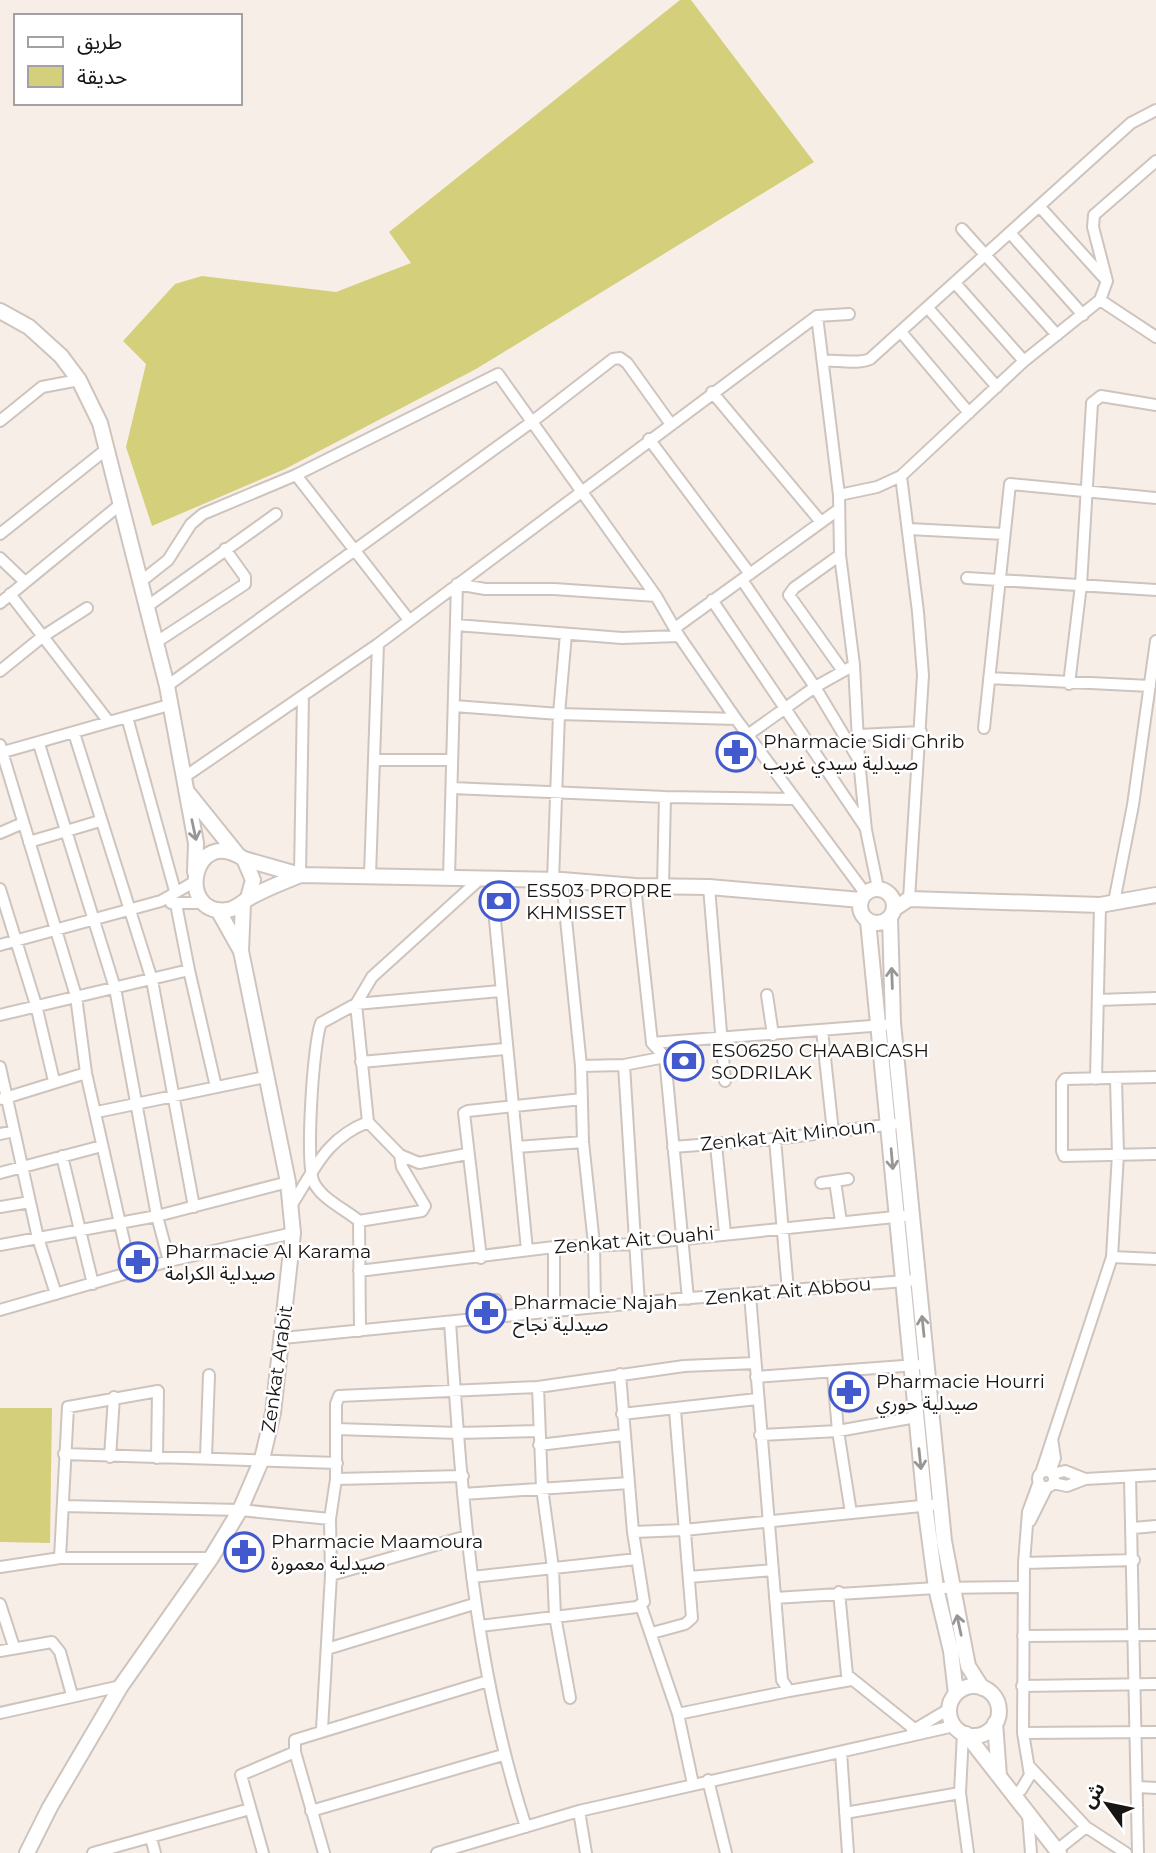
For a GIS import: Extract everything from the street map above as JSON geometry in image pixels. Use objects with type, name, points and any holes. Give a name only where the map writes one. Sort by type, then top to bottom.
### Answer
[{"type":"main road","points":[[0,311],[29,327],[47,342],[79,380],[108,448],[145,608],[167,686],[196,843],[195,877],[204,903],[218,910],[227,910],[300,875]]},
{"type":"main road","points":[[184,784],[241,856],[253,880],[245,900],[241,951]]},
{"type":"main road","points":[[195,877],[207,856],[217,852],[241,856],[300,875],[449,877],[891,895],[896,1123],[910,1281],[911,1365],[936,1588],[951,1651],[956,1694],[949,1709],[961,1731],[1058,1852]]},
{"type":"main road","points":[[868,894],[860,909],[868,921],[876,1026],[896,1123]]},
{"type":"main road","points":[[868,921],[876,923],[909,899],[1107,904],[1156,895]]},
{"type":"main road","points":[[218,910],[241,951]]},
{"type":"main road","name":"Zenkat Arabit","points":[[27,1853],[50,1807],[121,1686],[211,1558],[240,1510],[262,1459],[273,1413],[293,1233],[292,1206],[241,951]]},
{"type":"main road","points":[[910,1281],[927,1364],[952,1588],[968,1666],[982,1688],[997,1703],[995,1723],[999,1776]]},
{"type":"main road","points":[[956,1694],[968,1687],[982,1688]]},
{"type":"main road","points":[[961,1731],[979,1735],[995,1723]]},
{"type":"street","points":[[824,361],[866,361],[1011,234],[1131,123],[1156,110]]},
{"type":"street","points":[[839,495],[877,487],[901,476],[1024,361],[1100,300],[1107,281],[1093,227],[1094,215],[1156,161]]},
{"type":"street","points":[[1040,207],[1107,281]]},
{"type":"street","points":[[962,229],[1057,335]]},
{"type":"street","points":[[1011,234],[1083,315]]},
{"type":"street","points":[[955,283],[1024,361]]},
{"type":"street","points":[[1100,300],[1156,337]]},
{"type":"street","points":[[928,308],[997,387]]},
{"type":"street","points":[[184,784],[377,644],[581,489],[817,316],[849,314]]},
{"type":"street","points":[[817,316],[839,495],[840,555],[854,665],[868,894]]},
{"type":"street","points":[[901,332],[969,413]]},
{"type":"street","points":[[167,686],[617,358],[627,363],[670,423]]},
{"type":"street","points":[[139,583],[168,560],[197,519],[296,475],[498,373],[506,380],[656,596],[736,719],[868,894]]},
{"type":"street","points":[[0,421],[42,387],[79,380]]},
{"type":"street","points":[[712,392],[821,522]]},
{"type":"street","points":[[1069,684],[1081,585],[1089,418],[1094,400],[1106,396],[1156,405]]},
{"type":"street","points":[[649,439],[746,577],[859,760]]},
{"type":"street","points":[[0,534],[108,448]]},
{"type":"street","points":[[296,475],[409,620]]},
{"type":"street","points":[[901,476],[922,648],[921,732],[909,899]]},
{"type":"street","points":[[984,727],[1010,484],[1156,498]]},
{"type":"street","points":[[0,603],[121,503]]},
{"type":"street","points":[[456,625],[622,638],[677,632],[712,600],[838,510]]},
{"type":"street","points":[[145,608],[275,514]]},
{"type":"street","points":[[909,529],[1004,534]]},
{"type":"street","points":[[155,643],[245,584],[244,577],[225,549]]},
{"type":"street","points":[[840,555],[794,588],[789,595],[843,671]]},
{"type":"street","points":[[0,558],[24,581]]},
{"type":"street","points":[[967,578],[1156,590]]},
{"type":"street","points":[[457,584],[485,589],[554,589],[656,596]]},
{"type":"street","points":[[449,877],[457,584]]},
{"type":"street","points":[[10,594],[109,722]]},
{"type":"street","points":[[712,600],[787,707],[866,830]]},
{"type":"street","points":[[0,671],[42,637],[87,608]]},
{"type":"street","points":[[566,634],[559,714],[558,881],[581,1066],[583,1142],[594,1244],[595,1307]]},
{"type":"street","points":[[1096,1079],[1098,1000],[1107,904],[1133,805],[1150,714],[1150,686],[1156,641]]},
{"type":"street","points":[[370,875],[377,644]]},
{"type":"street","points":[[749,734],[816,687],[854,665]]},
{"type":"street","points":[[989,678],[1150,686]]},
{"type":"street","points":[[300,875],[303,696]]},
{"type":"street","points":[[131,1272],[102,1146],[97,1112],[86,1073],[76,996],[1,750],[39,744],[169,705]]},
{"type":"street","points":[[454,706],[559,714],[736,719]]},
{"type":"street","points":[[127,716],[175,891]]},
{"type":"street","points":[[858,735],[921,732]]},
{"type":"street","points":[[74,733],[127,909],[152,980],[194,1207]]},
{"type":"street","points":[[39,744],[115,988],[157,1216],[169,1261]]},
{"type":"street","points":[[375,760],[453,760]]},
{"type":"street","points":[[452,788],[557,794],[794,799]]},
{"type":"street","points":[[663,886],[665,797]]},
{"type":"street","points":[[29,842],[100,821]]},
{"type":"street","points":[[0,833],[23,823]]},
{"type":"street","points":[[0,945],[54,928],[161,901],[195,877]]},
{"type":"street","points":[[485,879],[500,991],[527,1250]]},
{"type":"street","points":[[467,1154],[419,1163],[400,1155],[368,1122],[356,1004],[372,976],[485,879]]},
{"type":"street","points":[[635,886],[652,1043],[665,1057],[688,1299]]},
{"type":"street","points":[[709,887],[725,1081]]},
{"type":"street","points":[[0,888],[36,1005],[54,1081]]},
{"type":"street","points":[[161,901],[176,904],[204,903]]},
{"type":"street","points":[[176,904],[216,1087]]},
{"type":"street","points":[[0,1015],[189,970]]},
{"type":"street","points":[[400,1155],[402,1167],[424,1209],[359,1221],[321,1194],[311,1176],[317,1033],[329,1017],[356,1004],[500,991]]},
{"type":"street","points":[[767,995],[773,1035]]},
{"type":"street","points":[[1098,1000],[1156,998]]},
{"type":"street","points":[[652,1043],[893,1023]]},
{"type":"street","points":[[822,1030],[833,1132]]},
{"type":"street","points":[[362,1062],[505,1049]]},
{"type":"street","points":[[581,1066],[624,1065],[665,1057]]},
{"type":"street","points":[[624,1065],[639,1304]]},
{"type":"street","points":[[0,1067],[3,1099],[14,1131],[38,1237],[56,1294]]},
{"type":"street","points":[[3,1099],[86,1073]]},
{"type":"street","points":[[97,1112],[265,1077]]},
{"type":"street","points":[[1156,1077],[1063,1080],[1062,1154],[1156,1154]]},
{"type":"street","points":[[1013,1794],[1027,1783],[1029,1766],[1023,1733],[1022,1686],[1026,1530],[1055,1458],[1052,1438],[1112,1257],[1118,1154],[1116,1079]]},
{"type":"street","points":[[481,1258],[467,1154],[466,1112],[582,1099]]},
{"type":"street","points":[[292,1206],[323,1156],[344,1132],[368,1122]]},
{"type":"street","name":"Zenkat Ait Minoun","points":[[673,1147],[775,1139],[896,1123]]},
{"type":"street","points":[[0,1134],[14,1131]]},
{"type":"street","points":[[775,1139],[780,1227],[788,1291]]},
{"type":"street","points":[[517,1147],[583,1142]]},
{"type":"street","points":[[716,1144],[725,1233]]},
{"type":"street","points":[[0,1173],[102,1146]]},
{"type":"street","points":[[62,1156],[93,1284]]},
{"type":"street","points":[[821,1183],[848,1179]]},
{"type":"street","points":[[835,1181],[841,1222]]},
{"type":"street","points":[[0,1245],[157,1216],[288,1182]]},
{"type":"street","points":[[0,1208],[30,1202]]},
{"type":"street","name":"Zenkat Ait Ouahi","points":[[359,1271],[554,1247],[636,1244],[904,1216]]},
{"type":"street","points":[[359,1221],[360,1331]]},
{"type":"street","points":[[0,1310],[169,1261],[293,1233]]},
{"type":"street","points":[[554,1247],[554,1311]]},
{"type":"street","points":[[1112,1257],[1156,1259]]},
{"type":"street","name":"Zenkat Ait Abbou","points":[[283,1338],[499,1319],[595,1307],[910,1281]]},
{"type":"street","points":[[750,1295],[760,1435],[771,1521],[782,1680],[789,1691]]},
{"type":"street","points":[[496,1300],[499,1319]]},
{"type":"street","points":[[450,1322],[474,1604],[502,1755],[526,1827]]},
{"type":"street","points":[[322,1729],[331,1575],[330,1519],[337,1479],[336,1399],[340,1395],[538,1387],[684,1366],[755,1363]]},
{"type":"street","points":[[756,1377],[927,1364]]},
{"type":"street","points":[[833,1373],[838,1431],[851,1513]]},
{"type":"street","points":[[620,1374],[633,1532],[644,1598],[641,1606],[678,1714],[693,1784]]},
{"type":"street","points":[[206,1457],[209,1375]]},
{"type":"street","points":[[538,1387],[542,1488],[553,1567],[555,1616],[570,1698]]},
{"type":"street","points":[[60,1559],[68,1407],[114,1397],[159,1393],[158,1458]]},
{"type":"street","points":[[110,1457],[114,1397]]},
{"type":"street","points":[[622,1414],[757,1399]]},
{"type":"street","points":[[652,1633],[685,1624],[692,1618],[675,1410]]},
{"type":"street","points":[[760,1435],[838,1431],[916,1417]]},
{"type":"street","points":[[336,1429],[458,1433],[539,1431]]},
{"type":"street","points":[[540,1445],[623,1436]]},
{"type":"street","points":[[64,1454],[337,1462]]},
{"type":"street","points":[[1047,1479],[1065,1471],[1085,1479],[1156,1475]]},
{"type":"street","points":[[337,1479],[463,1476]]},
{"type":"street","points":[[1130,1478],[1137,1684],[1138,1853]]},
{"type":"street","points":[[463,1494],[629,1483]]},
{"type":"street","points":[[633,1532],[684,1530],[941,1504]]},
{"type":"street","points":[[63,1506],[240,1510],[330,1519]]},
{"type":"street","points":[[1133,1528],[1156,1526]]},
{"type":"street","points":[[331,1575],[467,1536]]},
{"type":"street","points":[[0,1567],[60,1559],[211,1558]]},
{"type":"street","points":[[472,1577],[637,1559]]},
{"type":"street","points":[[1024,1563],[1133,1560]]},
{"type":"street","points":[[689,1577],[773,1570]]},
{"type":"street","points":[[775,1598],[839,1592],[1024,1587]]},
{"type":"street","points":[[839,1592],[847,1675],[914,1732]]},
{"type":"street","points":[[0,1604],[14,1647]]},
{"type":"street","points":[[327,1649],[474,1604]]},
{"type":"street","points":[[480,1626],[641,1606]]},
{"type":"street","points":[[1023,1636],[1156,1635]]},
{"type":"street","points":[[0,1651],[52,1642],[60,1652],[72,1695]]},
{"type":"street","points":[[678,1714],[851,1680]]},
{"type":"street","points":[[324,1853],[295,1752],[295,1740],[322,1729],[488,1681]]},
{"type":"street","points":[[1022,1686],[1156,1684]]},
{"type":"street","points":[[0,1713],[121,1686]]},
{"type":"street","points":[[914,1732],[949,1709]]},
{"type":"street","points":[[437,1853],[579,1811],[841,1752],[914,1732],[961,1731],[960,1793],[968,1853]]},
{"type":"street","points":[[1023,1733],[1156,1732]]},
{"type":"street","points":[[263,1853],[240,1778],[242,1773],[295,1752]]},
{"type":"street","points":[[841,1752],[848,1853]]},
{"type":"street","points":[[311,1811],[502,1755]]},
{"type":"street","points":[[1029,1766],[1086,1827],[1125,1853]]},
{"type":"street","points":[[708,1780],[726,1853]]},
{"type":"street","points":[[1139,1787],[1156,1788]]},
{"type":"street","points":[[845,1813],[960,1793]]},
{"type":"street","points":[[93,1853],[250,1809]]},
{"type":"street","points":[[579,1811],[586,1853]]},
{"type":"street","points":[[1028,1815],[1031,1853]]},
{"type":"street","points":[[1058,1852],[1086,1827]]},
{"type":"street","points":[[150,1838],[155,1853]]},
{"type":"green space","points":[[680,0],[691,0],[814,162],[476,369],[285,469],[152,526],[126,447],[146,364],[123,341],[175,284],[202,276],[336,292],[411,263],[389,232]]},
{"type":"green space","points":[[0,1408],[52,1408],[50,1543],[0,1542]]},
{"type":"place","name":"Pharmacie Sidi Ghrib صيدلية سيدي غريب","points":[[736,752]]},
{"type":"place","name":"ES503 PROPRE KHMISSET","points":[[499,901]]},
{"type":"place","name":"ES06250 CHAABICASH SODRILAK","points":[[684,1061]]},
{"type":"place","name":"Pharmacie Al Karama صيدلية الكرامة","points":[[138,1262]]},
{"type":"place","name":"Pharmacie Najah صيدلية نجاح","points":[[486,1313]]},
{"type":"place","name":"Pharmacie Hourri صيدلية حوري","points":[[849,1392]]},
{"type":"place","name":"Pharmacie Maamoura صيدلية معمورة","points":[[244,1552]]}]
